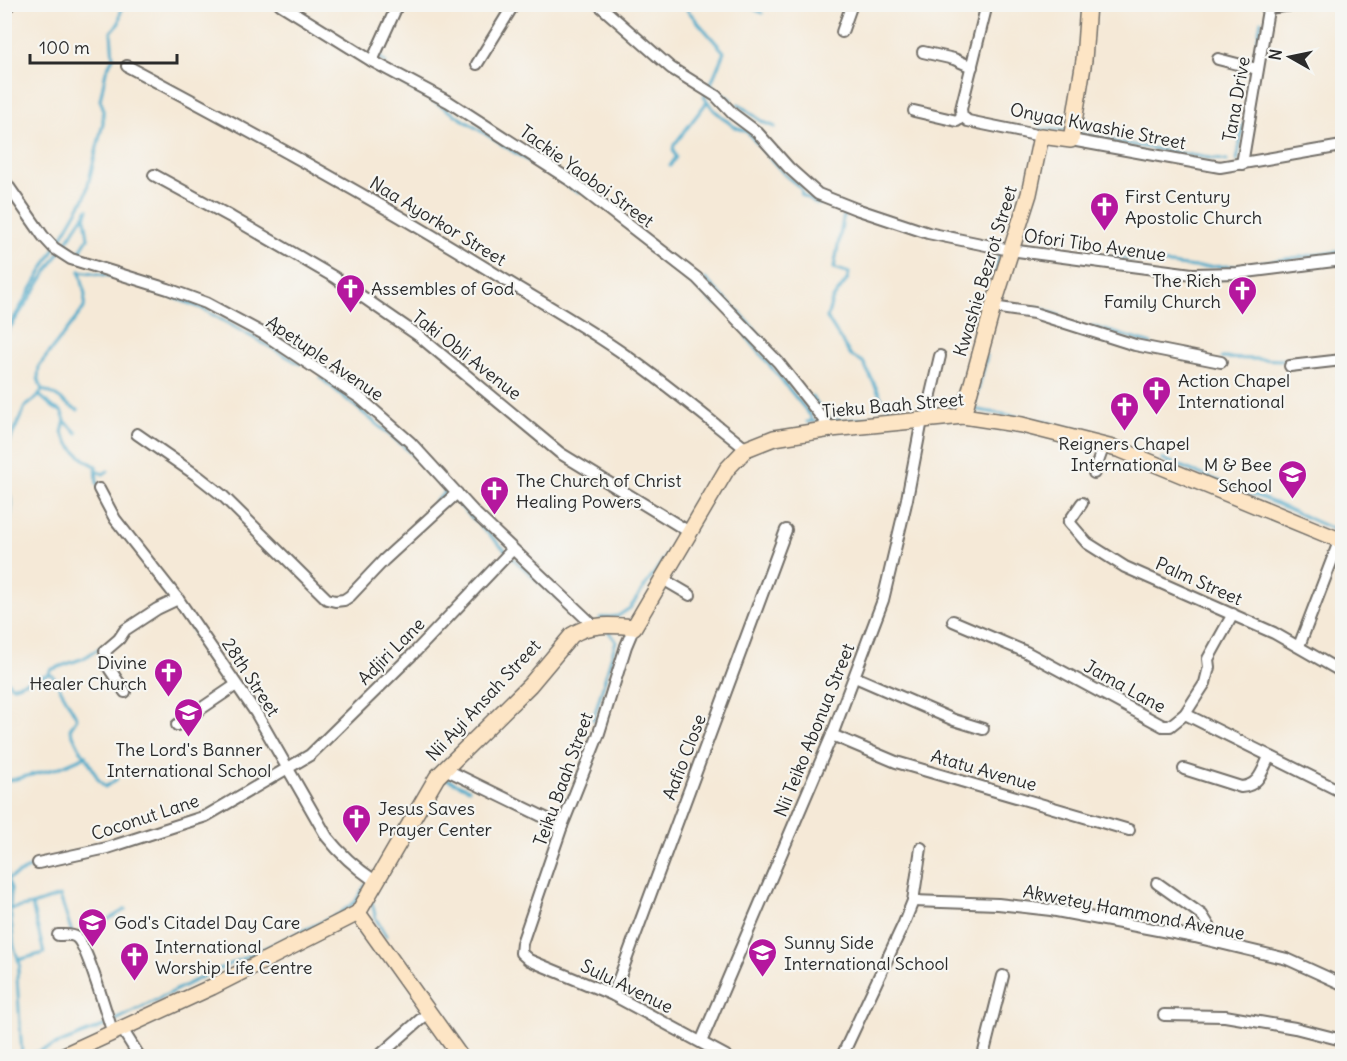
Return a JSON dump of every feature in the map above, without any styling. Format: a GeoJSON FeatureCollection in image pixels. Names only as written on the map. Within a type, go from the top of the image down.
{"type":"FeatureCollection","features":[{"type":"Feature","properties":{"kind":"street"},"geometry":{"type":"LineString","coordinates":[[4,11],[10,4]]}},
{"type":"Feature","properties":{"kind":"street","name":"Tackie Yaoboi Street"},"geometry":{"type":"LineString","coordinates":[[280,4],[372,61],[449,102],[573,182],[697,278],[778,362],[831,429]]}},
{"type":"Feature","properties":{"kind":"street"},"geometry":{"type":"LineString","coordinates":[[372,61],[398,4]]}},
{"type":"Feature","properties":{"kind":"street"},"geometry":{"type":"LineString","coordinates":[[477,64],[514,4]]}},
{"type":"Feature","properties":{"kind":"street","name":"Ofori Tibo Avenue"},"geometry":{"type":"LineString","coordinates":[[598,4],[663,61],[707,90],[763,138],[782,160],[818,194],[856,209],[928,233],[1010,250],[1207,276],[1273,270],[1342,260]]}},
{"type":"Feature","properties":{"kind":"street"},"geometry":{"type":"LineString","coordinates":[[842,32],[852,4]]}},
{"type":"Feature","properties":{"kind":"street"},"geometry":{"type":"LineString","coordinates":[[962,116],[961,109],[987,4]]}},
{"type":"Feature","properties":{"kind":"street"},"geometry":{"type":"LineString","coordinates":[[1071,140],[1084,60],[1088,4]]}},
{"type":"Feature","properties":{"kind":"street"},"geometry":{"type":"LineString","coordinates":[[1269,6],[1301,4]]}},
{"type":"Feature","properties":{"kind":"street","name":"Tana Drive"},"geometry":{"type":"LineString","coordinates":[[1242,164],[1269,6]]}},
{"type":"Feature","properties":{"kind":"street"},"geometry":{"type":"LineString","coordinates":[[923,52],[954,59],[972,67]]}},
{"type":"Feature","properties":{"kind":"street"},"geometry":{"type":"LineString","coordinates":[[1218,59],[1257,69]]}},
{"type":"Feature","properties":{"kind":"street","name":"Naa Ayorkor Street"},"geometry":{"type":"LineString","coordinates":[[127,66],[307,162],[452,247],[626,356],[746,449]]}},
{"type":"Feature","properties":{"kind":"street","name":"Onyaa Kwashie Street"},"geometry":{"type":"LineString","coordinates":[[914,111],[957,121],[962,116],[968,121],[1220,167],[1342,146]]}},
{"type":"Feature","properties":{"kind":"street","name":"Kwashie Bezrot Street"},"geometry":{"type":"LineString","coordinates":[[963,416],[1010,250],[1029,194],[1041,135]]}},
{"type":"Feature","properties":{"kind":"street","name":"Taki Obli Avenue"},"geometry":{"type":"LineString","coordinates":[[154,175],[231,216],[333,278],[419,336],[560,453],[691,533]]}},
{"type":"Feature","properties":{"kind":"street","name":"Apetuple Avenue"},"geometry":{"type":"LineString","coordinates":[[4,180],[43,236],[54,248],[71,259],[168,288],[206,303],[264,334],[360,398],[410,442],[512,550],[594,626]]}},
{"type":"Feature","properties":{"kind":"street"},"geometry":{"type":"LineString","coordinates":[[993,308],[1034,313],[1135,345],[1221,362]]}},
{"type":"Feature","properties":{"kind":"street","name":"Nii Teiko Abonua Street"},"geometry":{"type":"LineString","coordinates":[[701,1042],[832,735],[883,600],[940,356]]}},
{"type":"Feature","properties":{"kind":"street"},"geometry":{"type":"LineString","coordinates":[[1290,366],[1342,360]]}},
{"type":"Feature","properties":{"kind":"street","name":"Tieku Baah Street"},"geometry":{"type":"LineString","coordinates":[[634,627],[661,578],[728,470],[746,449],[774,438],[831,429],[963,416],[1022,426],[1104,445],[1342,538]]}},
{"type":"Feature","properties":{"kind":"street"},"geometry":{"type":"LineString","coordinates":[[137,434],[223,496],[327,598],[335,601],[344,600],[361,586],[384,560],[457,493]]}},
{"type":"Feature","properties":{"kind":"street"},"geometry":{"type":"LineString","coordinates":[[1094,473],[1104,445]]}},
{"type":"Feature","properties":{"kind":"street","name":"28th Street"},"geometry":{"type":"LineString","coordinates":[[99,489],[115,519],[178,599],[256,712],[327,837],[356,869],[375,882]]}},
{"type":"Feature","properties":{"kind":"street","name":"Palm Street"},"geometry":{"type":"LineString","coordinates":[[1082,503],[1069,522],[1087,543],[1125,567],[1233,614],[1299,646],[1342,672]]}},
{"type":"Feature","properties":{"kind":"street","name":"Aafio Close"},"geometry":{"type":"LineString","coordinates":[[613,995],[786,530]]}},
{"type":"Feature","properties":{"kind":"street"},"geometry":{"type":"LineString","coordinates":[[1299,646],[1342,538]]}},
{"type":"Feature","properties":{"kind":"street","name":"Adjiri Lane"},"geometry":{"type":"LineString","coordinates":[[287,768],[310,755],[416,651],[512,550]]}},
{"type":"Feature","properties":{"kind":"street"},"geometry":{"type":"LineString","coordinates":[[661,578],[690,595]]}},
{"type":"Feature","properties":{"kind":"street"},"geometry":{"type":"LineString","coordinates":[[125,692],[109,668],[105,651],[119,639],[125,630],[157,609],[178,599]]}},
{"type":"Feature","properties":{"kind":"street"},"geometry":{"type":"LineString","coordinates":[[1185,714],[1205,683],[1209,667],[1208,659],[1233,614]]}},
{"type":"Feature","properties":{"kind":"street","name":"Jama Lane"},"geometry":{"type":"LineString","coordinates":[[952,621],[1026,652],[1163,726],[1170,726],[1185,714],[1342,792]]}},
{"type":"Feature","properties":{"kind":"street","name":"Nii Ayi Ansah Street"},"geometry":{"type":"LineString","coordinates":[[358,913],[437,777],[530,685],[572,635],[594,626],[634,627]]}},
{"type":"Feature","properties":{"kind":"street","name":"Teiku Baah Street"},"geometry":{"type":"LineString","coordinates":[[522,943],[562,826],[598,736],[634,627]]}},
{"type":"Feature","properties":{"kind":"street"},"geometry":{"type":"LineString","coordinates":[[855,677],[954,720],[983,729]]}},
{"type":"Feature","properties":{"kind":"street"},"geometry":{"type":"LineString","coordinates":[[177,725],[236,685]]}},
{"type":"Feature","properties":{"kind":"street","name":"Atatu Avenue"},"geometry":{"type":"LineString","coordinates":[[832,735],[896,762],[1129,830]]}},
{"type":"Feature","properties":{"kind":"street"},"geometry":{"type":"LineString","coordinates":[[1184,769],[1241,787],[1256,782],[1269,757]]}},
{"type":"Feature","properties":{"kind":"street","name":"Coconut Lane"},"geometry":{"type":"LineString","coordinates":[[38,863],[107,848],[206,816],[287,768]]}},
{"type":"Feature","properties":{"kind":"street"},"geometry":{"type":"LineString","coordinates":[[445,769],[562,826]]}},
{"type":"Feature","properties":{"kind":"street"},"geometry":{"type":"LineString","coordinates":[[842,1056],[882,974],[913,901],[921,848]]}},
{"type":"Feature","properties":{"kind":"street"},"geometry":{"type":"LineString","coordinates":[[1157,883],[1202,915],[1220,943]]}},
{"type":"Feature","properties":{"kind":"street","name":"Akwetey Hammond Avenue"},"geometry":{"type":"LineString","coordinates":[[913,901],[998,904],[1051,910],[1220,943],[1287,959],[1342,984]]}},
{"type":"Feature","properties":{"kind":"street"},"geometry":{"type":"LineString","coordinates":[[62,1056],[212,987],[358,913],[459,1056]]}},
{"type":"Feature","properties":{"kind":"street"},"geometry":{"type":"LineString","coordinates":[[58,934],[74,936],[80,940],[118,1031],[139,1056]]}},
{"type":"Feature","properties":{"kind":"street","name":"Sulu Avenue"},"geometry":{"type":"LineString","coordinates":[[522,943],[521,953],[525,958],[613,995],[726,1056]]}},
{"type":"Feature","properties":{"kind":"street"},"geometry":{"type":"LineString","coordinates":[[983,1056],[1003,976]]}},
{"type":"Feature","properties":{"kind":"street"},"geometry":{"type":"LineString","coordinates":[[379,1056],[429,1012]]}},
{"type":"Feature","properties":{"kind":"street"},"geometry":{"type":"LineString","coordinates":[[1164,1015],[1225,1016],[1295,1028],[1342,1040]]}},
{"type":"Feature","properties":{"kind":"waterway"},"geometry":{"type":"LineString","coordinates":[[10,325],[85,197],[103,123],[103,107],[100,100],[106,71],[113,58],[111,32],[119,23],[122,4]]}},
{"type":"Feature","properties":{"kind":"waterway"},"geometry":{"type":"LineString","coordinates":[[682,4],[724,52],[709,88]]}},
{"type":"Feature","properties":{"kind":"waterway"},"geometry":{"type":"LineString","coordinates":[[744,4],[762,13]]}},
{"type":"Feature","properties":{"kind":"waterway"},"geometry":{"type":"LineString","coordinates":[[1253,65],[1261,21]]}},
{"type":"Feature","properties":{"kind":"waterway"},"geometry":{"type":"LineString","coordinates":[[381,51],[380,58],[386,63]]}},
{"type":"Feature","properties":{"kind":"waterway"},"geometry":{"type":"LineString","coordinates":[[373,66],[443,107],[579,193]]}},
{"type":"Feature","properties":{"kind":"waterway"},"geometry":{"type":"LineString","coordinates":[[1248,97],[1252,71]]}},
{"type":"Feature","properties":{"kind":"waterway"},"geometry":{"type":"LineString","coordinates":[[711,85],[731,100]]}},
{"type":"Feature","properties":{"kind":"waterway"},"geometry":{"type":"LineString","coordinates":[[706,94],[704,97],[714,110],[733,126],[747,132],[785,175],[801,188],[802,195],[817,204],[831,203]]}},
{"type":"Feature","properties":{"kind":"waterway"},"geometry":{"type":"LineString","coordinates":[[670,166],[676,157],[673,150],[674,145],[707,102]]}},
{"type":"Feature","properties":{"kind":"waterway"},"geometry":{"type":"LineString","coordinates":[[738,104],[763,122],[775,127]]}},
{"type":"Feature","properties":{"kind":"waterway"},"geometry":{"type":"LineString","coordinates":[[1237,161],[1243,124]]}},
{"type":"Feature","properties":{"kind":"waterway"},"geometry":{"type":"LineString","coordinates":[[1041,129],[1062,130],[1066,128]]}},
{"type":"Feature","properties":{"kind":"waterway"},"geometry":{"type":"LineString","coordinates":[[1077,133],[1227,161]]}},
{"type":"Feature","properties":{"kind":"waterway"},"geometry":{"type":"LineString","coordinates":[[1228,170],[1277,162]]}},
{"type":"Feature","properties":{"kind":"waterway"},"geometry":{"type":"LineString","coordinates":[[845,208],[834,268],[849,273],[847,280],[832,300],[827,318],[851,356],[863,362],[883,401],[893,414]]}},
{"type":"Feature","properties":{"kind":"waterway"},"geometry":{"type":"LineString","coordinates":[[4,337],[88,209],[85,218],[88,238],[81,249],[81,258]]}},
{"type":"Feature","properties":{"kind":"waterway"},"geometry":{"type":"LineString","coordinates":[[40,222],[52,239]]}},
{"type":"Feature","properties":{"kind":"waterway"},"geometry":{"type":"LineString","coordinates":[[1018,246],[1195,267],[1237,266],[1342,251]]}},
{"type":"Feature","properties":{"kind":"waterway"},"geometry":{"type":"LineString","coordinates":[[992,286],[1000,252]]}},
{"type":"Feature","properties":{"kind":"waterway"},"geometry":{"type":"LineString","coordinates":[[663,258],[716,305]]}},
{"type":"Feature","properties":{"kind":"waterway"},"geometry":{"type":"LineString","coordinates":[[80,271],[111,276]]}},
{"type":"Feature","properties":{"kind":"waterway"},"geometry":{"type":"LineString","coordinates":[[4,454],[25,407],[38,397],[42,390],[38,378],[39,366],[84,308],[85,295],[80,271]]}},
{"type":"Feature","properties":{"kind":"waterway"},"geometry":{"type":"LineString","coordinates":[[1201,279],[1225,278]]}},
{"type":"Feature","properties":{"kind":"waterway"},"geometry":{"type":"LineString","coordinates":[[705,279],[742,315],[766,343]]}},
{"type":"Feature","properties":{"kind":"waterway"},"geometry":{"type":"LineString","coordinates":[[160,292],[201,308],[300,364]]}},
{"type":"Feature","properties":{"kind":"waterway"},"geometry":{"type":"LineString","coordinates":[[1032,308],[1037,307],[1060,316]]}},
{"type":"Feature","properties":{"kind":"waterway"},"geometry":{"type":"LineString","coordinates":[[1092,326],[1151,344]]}},
{"type":"Feature","properties":{"kind":"waterway"},"geometry":{"type":"LineString","coordinates":[[746,336],[810,415],[812,421]]}},
{"type":"Feature","properties":{"kind":"waterway"},"geometry":{"type":"LineString","coordinates":[[987,356],[973,409],[1042,421],[1103,438]]}},
{"type":"Feature","properties":{"kind":"waterway"},"geometry":{"type":"LineString","coordinates":[[1222,358],[1286,360]]}},
{"type":"Feature","properties":{"kind":"waterway"},"geometry":{"type":"LineString","coordinates":[[321,378],[407,449],[506,551]]}},
{"type":"Feature","properties":{"kind":"waterway"},"geometry":{"type":"LineString","coordinates":[[42,390],[78,410]]}},
{"type":"Feature","properties":{"kind":"waterway"},"geometry":{"type":"LineString","coordinates":[[39,395],[61,411],[65,420],[62,433],[76,452],[96,466],[99,487]]}},
{"type":"Feature","properties":{"kind":"waterway"},"geometry":{"type":"LineString","coordinates":[[811,396],[831,420]]}},
{"type":"Feature","properties":{"kind":"waterway"},"geometry":{"type":"LineString","coordinates":[[932,409],[957,407],[958,405]]}},
{"type":"Feature","properties":{"kind":"waterway"},"geometry":{"type":"LineString","coordinates":[[832,420],[840,419],[841,421],[925,410]]}},
{"type":"Feature","properties":{"kind":"waterway"},"geometry":{"type":"LineString","coordinates":[[807,422],[819,421]]}},
{"type":"Feature","properties":{"kind":"waterway"},"geometry":{"type":"LineString","coordinates":[[66,422],[77,433]]}},
{"type":"Feature","properties":{"kind":"waterway"},"geometry":{"type":"LineString","coordinates":[[1162,459],[1277,504],[1337,531]]}},
{"type":"Feature","properties":{"kind":"waterway"},"geometry":{"type":"LineString","coordinates":[[97,471],[103,474],[108,471]]}},
{"type":"Feature","properties":{"kind":"waterway"},"geometry":{"type":"LineString","coordinates":[[4,473],[12,504],[8,537],[4,639]]}},
{"type":"Feature","properties":{"kind":"waterway"},"geometry":{"type":"LineString","coordinates":[[435,502],[446,491]]}},
{"type":"Feature","properties":{"kind":"waterway"},"geometry":{"type":"LineString","coordinates":[[1335,530],[1342,500]]}},
{"type":"Feature","properties":{"kind":"waterway"},"geometry":{"type":"LineString","coordinates":[[600,618],[618,616],[630,608],[677,540]]}},
{"type":"Feature","properties":{"kind":"waterway"},"geometry":{"type":"LineString","coordinates":[[510,556],[559,600]]}},
{"type":"Feature","properties":{"kind":"waterway"},"geometry":{"type":"LineString","coordinates":[[564,604],[580,622]]}},
{"type":"Feature","properties":{"kind":"waterway"},"geometry":{"type":"LineString","coordinates":[[180,609],[182,616],[188,620]]}},
{"type":"Feature","properties":{"kind":"waterway"},"geometry":{"type":"LineString","coordinates":[[187,619],[199,641]]}},
{"type":"Feature","properties":{"kind":"waterway"},"geometry":{"type":"LineString","coordinates":[[593,720],[616,641],[609,632]]}},
{"type":"Feature","properties":{"kind":"waterway"},"geometry":{"type":"LineString","coordinates":[[49,674],[50,670],[84,658],[103,646]]}},
{"type":"Feature","properties":{"kind":"waterway"},"geometry":{"type":"LineString","coordinates":[[4,676],[11,686],[49,674],[53,676],[77,718],[70,729],[86,756]]}},
{"type":"Feature","properties":{"kind":"waterway"},"geometry":{"type":"LineString","coordinates":[[4,782],[58,768],[86,756],[105,787],[117,779]]}},
{"type":"Feature","properties":{"kind":"waterway"},"geometry":{"type":"LineString","coordinates":[[444,778],[469,789]]}},
{"type":"Feature","properties":{"kind":"waterway"},"geometry":{"type":"LineString","coordinates":[[101,844],[132,835]]}},
{"type":"Feature","properties":{"kind":"waterway"},"geometry":{"type":"LineString","coordinates":[[4,851],[11,888],[10,909],[14,947],[20,964],[17,977],[22,1056]]}},
{"type":"Feature","properties":{"kind":"waterway"},"geometry":{"type":"LineString","coordinates":[[8,879],[38,865]]}},
{"type":"Feature","properties":{"kind":"waterway"},"geometry":{"type":"LineString","coordinates":[[112,1022],[202,977],[339,914],[355,902],[366,884]]}},
{"type":"Feature","properties":{"kind":"waterway"},"geometry":{"type":"LineString","coordinates":[[32,905],[60,896],[72,933]]}},
{"type":"Feature","properties":{"kind":"waterway"},"geometry":{"type":"LineString","coordinates":[[372,902],[376,919],[386,936]]}},
{"type":"Feature","properties":{"kind":"waterway"},"geometry":{"type":"LineString","coordinates":[[10,909],[32,905],[44,953],[18,960]]}},
{"type":"Feature","properties":{"kind":"waterway"},"geometry":{"type":"LineString","coordinates":[[79,935],[126,909]]}},
{"type":"Feature","properties":{"kind":"waterway"},"geometry":{"type":"LineString","coordinates":[[27,1056],[106,1025]]}},
{"type":"Feature","properties":{"kind":"place","name":"First Century Apostolic Church"},"geometry":{"type":"Point","coordinates":[1104,232]}},
{"type":"Feature","properties":{"kind":"place","name":"Assembles of God"},"geometry":{"type":"Point","coordinates":[350,314]}},
{"type":"Feature","properties":{"kind":"place","name":"The Rich Family Church"},"geometry":{"type":"Point","coordinates":[1242,316]}},
{"type":"Feature","properties":{"kind":"place","name":"Action Chapel International"},"geometry":{"type":"Point","coordinates":[1157,416]}},
{"type":"Feature","properties":{"kind":"place","name":"Reigners Chapel International"},"geometry":{"type":"Point","coordinates":[1124,432]}},
{"type":"Feature","properties":{"kind":"place","name":"M & Bee School"},"geometry":{"type":"Point","coordinates":[1293,500]}},
{"type":"Feature","properties":{"kind":"place","name":"The Church of Christ Healing Powers"},"geometry":{"type":"Point","coordinates":[495,516]}},
{"type":"Feature","properties":{"kind":"place","name":"Divine Healer Church"},"geometry":{"type":"Point","coordinates":[168,698]}},
{"type":"Feature","properties":{"kind":"place","name":"The Lord's Banner International School"},"geometry":{"type":"Point","coordinates":[189,738]}},
{"type":"Feature","properties":{"kind":"place","name":"Jesus Saves Prayer Center"},"geometry":{"type":"Point","coordinates":[357,844]}},
{"type":"Feature","properties":{"kind":"place","name":"God's Citadel Day Care"},"geometry":{"type":"Point","coordinates":[93,948]}},
{"type":"Feature","properties":{"kind":"place","name":"Sunny Side International School"},"geometry":{"type":"Point","coordinates":[763,978]}},
{"type":"Feature","properties":{"kind":"place","name":"International Worship Life Centre"},"geometry":{"type":"Point","coordinates":[134,982]}}]}
